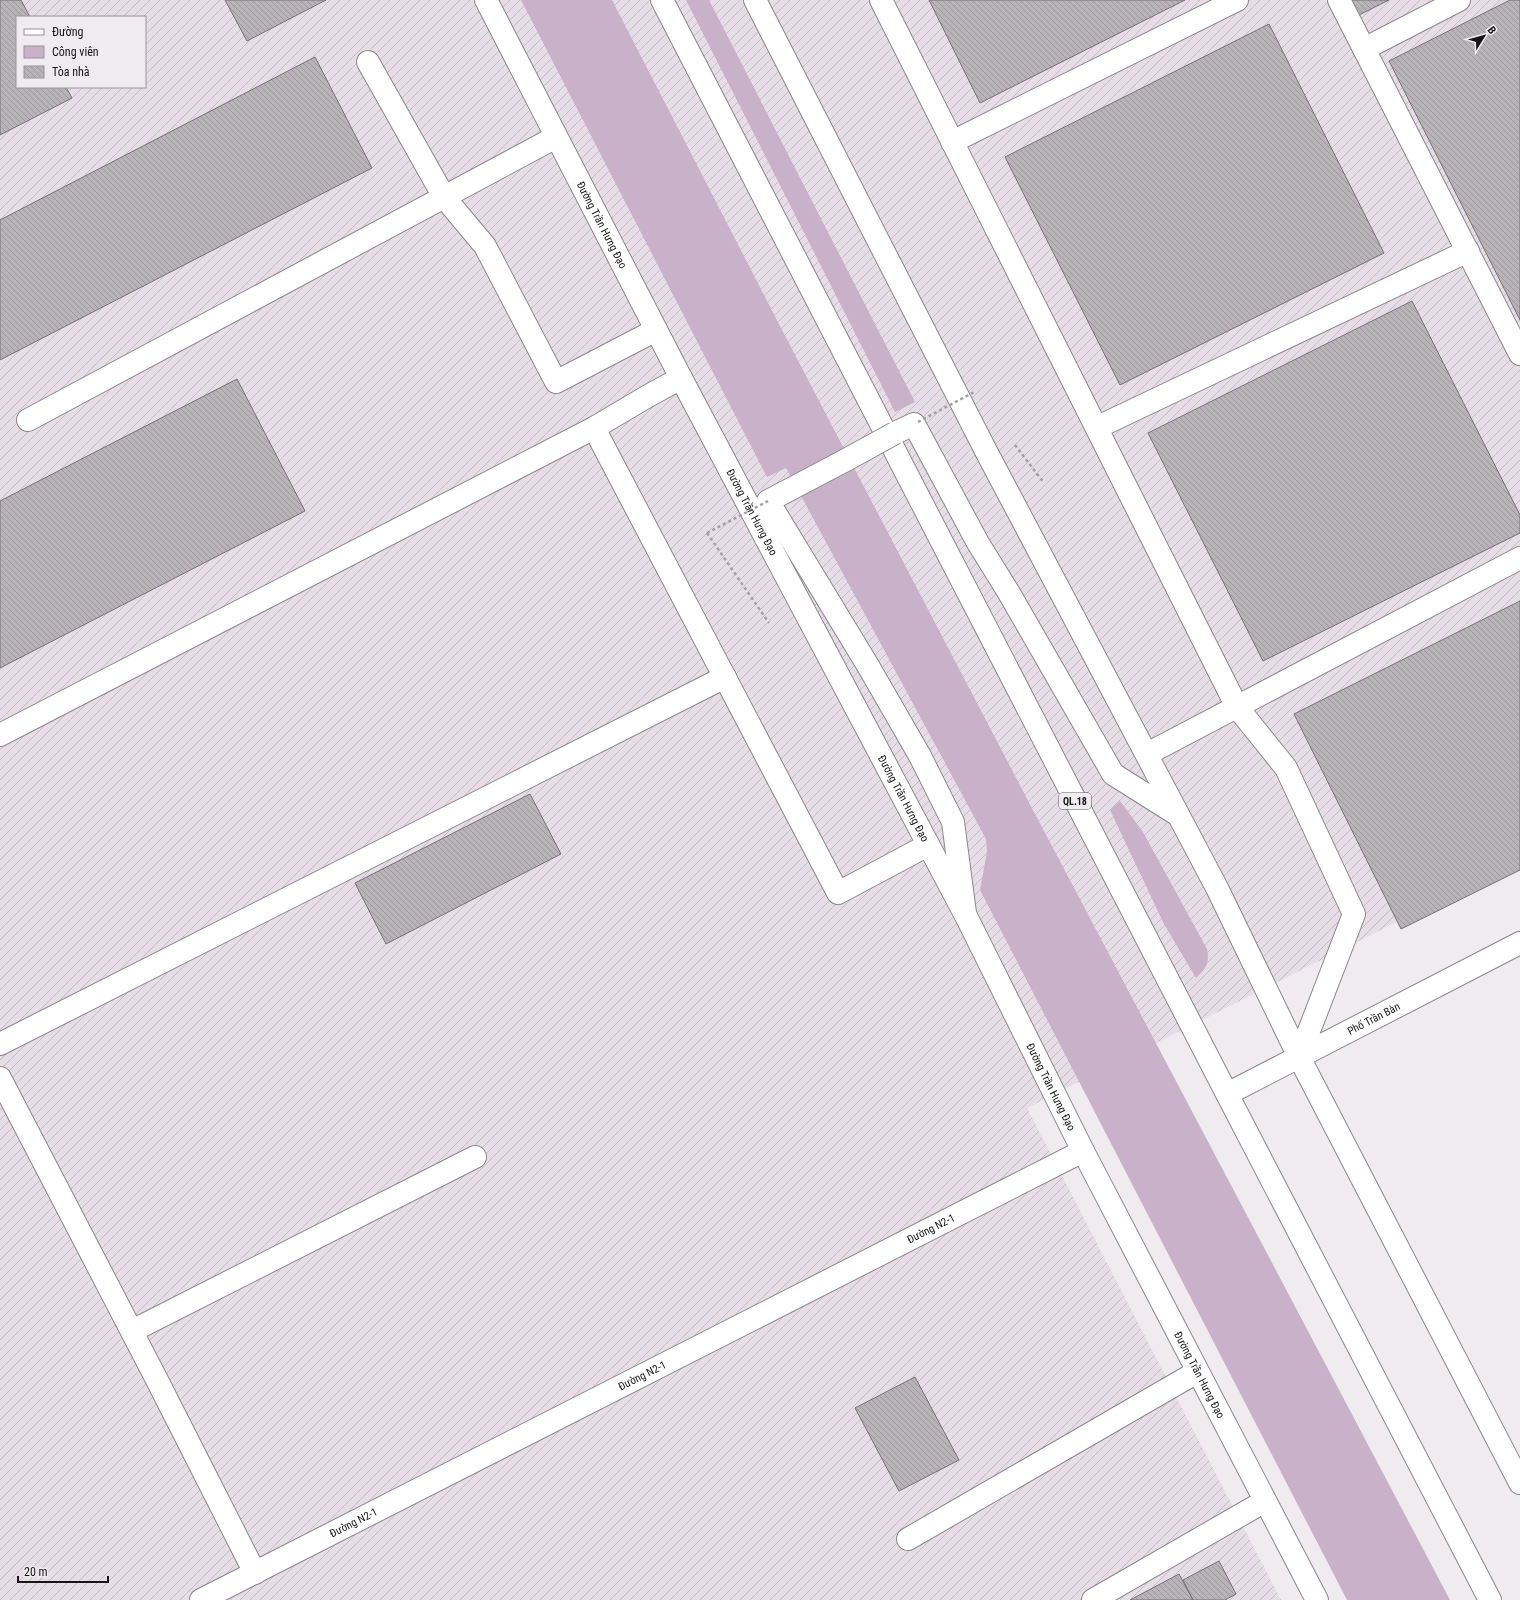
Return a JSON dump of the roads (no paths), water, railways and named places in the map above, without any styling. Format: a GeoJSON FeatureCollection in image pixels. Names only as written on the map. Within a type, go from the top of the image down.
{"type":"FeatureCollection","features":[{"type":"Feature","properties":{"kind":"main road","name":"Đường Trần Hưng Đạo"},"geometry":{"type":"LineString","coordinates":[[486,0],[681,378],[966,916],[1083,1151],[1317,1600]]}},
{"type":"Feature","properties":{"kind":"main road","name":"QL.18"},"geometry":{"type":"LineString","coordinates":[[662,0],[1490,1600]]}},
{"type":"Feature","properties":{"kind":"main road"},"geometry":{"type":"LineString","coordinates":[[755,0],[986,451],[1217,888],[1299,1057],[1520,1483]]}},
{"type":"Feature","properties":{"kind":"main road"},"geometry":{"type":"LineString","coordinates":[[881,0],[1098,427],[1237,707],[1286,768],[1354,914],[1299,1057]]}},
{"type":"Feature","properties":{"kind":"main road"},"geometry":{"type":"LineString","coordinates":[[952,142],[1237,0]]}},
{"type":"Feature","properties":{"kind":"main road"},"geometry":{"type":"LineString","coordinates":[[1339,0],[1520,354]]}},
{"type":"Feature","properties":{"kind":"main road"},"geometry":{"type":"LineString","coordinates":[[1364,49],[1459,0]]}},
{"type":"Feature","properties":{"kind":"main road"},"geometry":{"type":"LineString","coordinates":[[368,62],[444,197],[485,246],[556,382],[656,330]]}},
{"type":"Feature","properties":{"kind":"main road"},"geometry":{"type":"LineString","coordinates":[[28,420],[556,137]]}},
{"type":"Feature","properties":{"kind":"main road"},"geometry":{"type":"LineString","coordinates":[[1098,427],[1468,251]]}},
{"type":"Feature","properties":{"kind":"main road"},"geometry":{"type":"LineString","coordinates":[[0,735],[594,428],[681,378]]}},
{"type":"Feature","properties":{"kind":"main road"},"geometry":{"type":"LineString","coordinates":[[966,916],[953,822],[920,756],[890,703],[768,501],[914,424],[978,543],[1009,593],[1113,774],[1178,815]]}},
{"type":"Feature","properties":{"kind":"main road"},"geometry":{"type":"LineString","coordinates":[[594,428],[838,893],[928,845]]}},
{"type":"Feature","properties":{"kind":"main road"},"geometry":{"type":"LineString","coordinates":[[1147,754],[1520,558]]}},
{"type":"Feature","properties":{"kind":"main road"},"geometry":{"type":"LineString","coordinates":[[0,1044],[725,677]]}},
{"type":"Feature","properties":{"kind":"main road","name":"Phố Trần Bàn"},"geometry":{"type":"LineString","coordinates":[[1227,1094],[1520,943]]}},
{"type":"Feature","properties":{"kind":"main road"},"geometry":{"type":"LineString","coordinates":[[0,1078],[132,1331],[255,1573]]}},
{"type":"Feature","properties":{"kind":"main road","name":"Đường N2-1"},"geometry":{"type":"LineString","coordinates":[[201,1600],[1083,1151]]}},
{"type":"Feature","properties":{"kind":"main road"},"geometry":{"type":"LineString","coordinates":[[132,1331],[475,1157]]}},
{"type":"Feature","properties":{"kind":"main road"},"geometry":{"type":"LineString","coordinates":[[908,1539],[1197,1372]]}},
{"type":"Feature","properties":{"kind":"main road"},"geometry":{"type":"LineString","coordinates":[[1093,1600],[1265,1501]]}}]}
